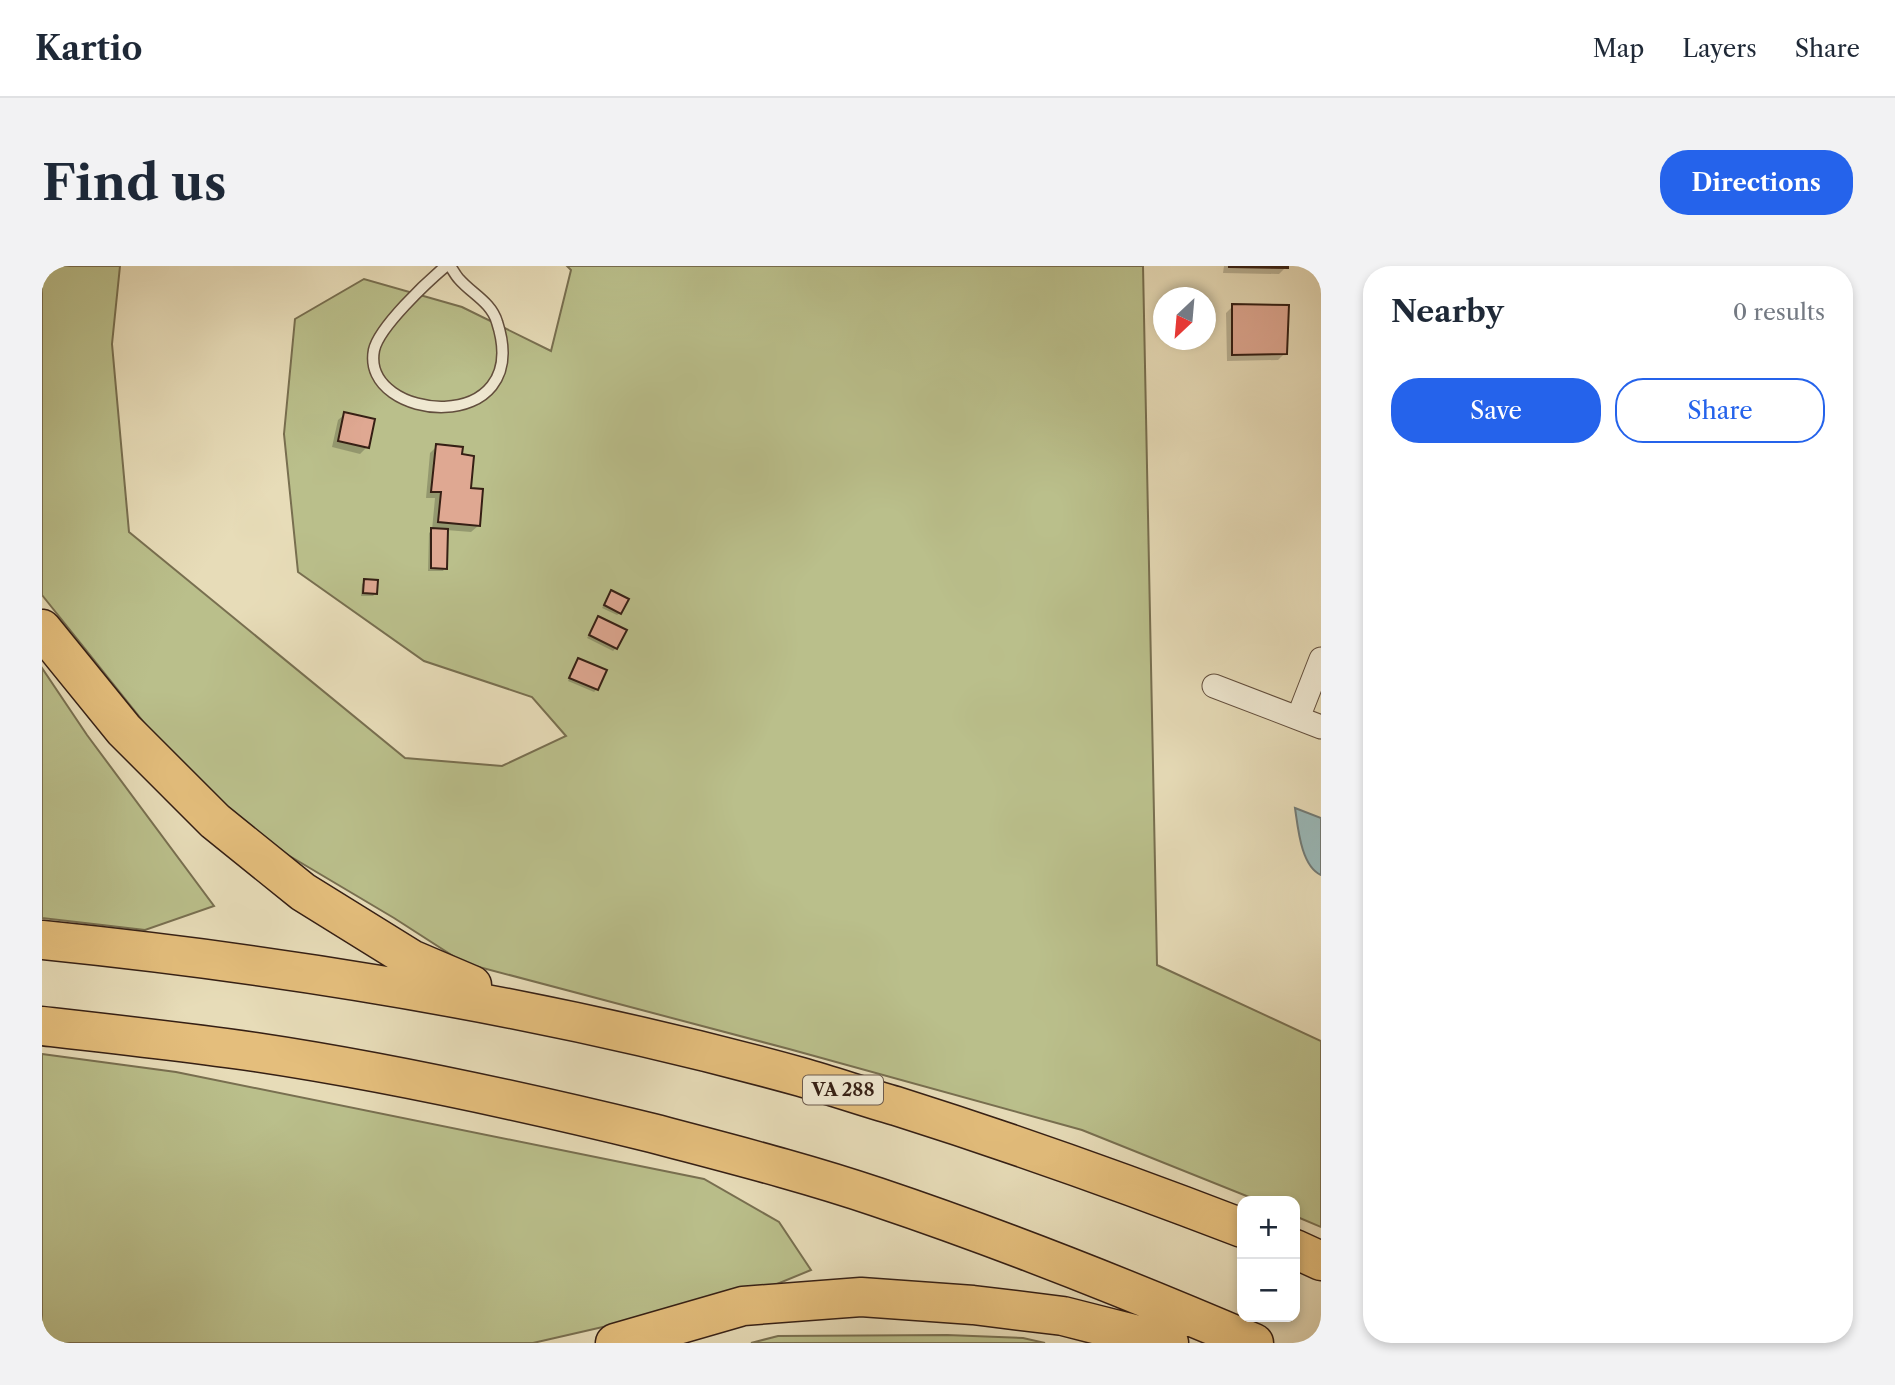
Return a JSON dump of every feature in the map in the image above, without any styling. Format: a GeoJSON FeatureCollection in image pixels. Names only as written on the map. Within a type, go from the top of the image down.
{"type":"FeatureCollection","features":[{"type":"Feature","properties":{"kind":"highway"},"geometry":{"type":"LineString","coordinates":[[42,629],[124,730],[206,812],[303,892],[411,959],[538,1013]]}},
{"type":"Feature","properties":{"kind":"highway"},"geometry":{"type":"LineString","coordinates":[[42,940],[262,966],[390,985],[538,1013]]}},
{"type":"Feature","properties":{"kind":"highway","name":"VA 288"},"geometry":{"type":"LineString","coordinates":[[538,1013],[645,1037],[828,1085],[1005,1140],[1237,1226]]}},
{"type":"Feature","properties":{"kind":"highway"},"geometry":{"type":"LineString","coordinates":[[42,1026],[256,1052],[400,1077],[597,1120],[737,1155],[874,1196],[1010,1243],[1254,1343]]}},
{"type":"Feature","properties":{"kind":"highway"},"geometry":{"type":"LineString","coordinates":[[1300,1251],[1321,1261]]}},
{"type":"Feature","properties":{"kind":"highway"},"geometry":{"type":"LineString","coordinates":[[615,1343],[743,1306],[862,1297],[973,1305],[1063,1316],[1169,1343]]}},
{"type":"Feature","properties":{"kind":"street"},"geometry":{"type":"LineString","coordinates":[[1298,718],[1321,659]]}},
{"type":"Feature","properties":{"kind":"street"},"geometry":{"type":"LineString","coordinates":[[1214,686],[1321,727]]}},
{"type":"Feature","properties":{"kind":"lane"},"geometry":{"type":"LineString","coordinates":[[448,266],[485,301],[496,319],[502,340],[502,361],[495,381],[482,396],[470,403],[449,408],[426,406],[408,400],[385,386],[376,373],[373,361],[378,339],[406,304],[448,266]]}},
{"type":"Feature","properties":{"kind":"green space"},"geometry":{"type":"Polygon","coordinates":[[[42,266],[120,266],[112,344],[129,532],[405,758],[502,766],[566,736],[532,697],[424,661],[298,572],[284,434],[295,319],[364,279],[462,307],[551,351],[571,270],[567,266],[1143,266],[1157,965],[1321,1041],[1321,1227],[1300,1218],[1300,1196],[1247,1196],[1082,1130],[464,963],[266,842],[170,755],[42,595],[42,266]]]}},
{"type":"Feature","properties":{"kind":"green space"},"geometry":{"type":"Polygon","coordinates":[[[42,668],[87,735],[214,906],[145,930],[42,918],[42,668]]]}},
{"type":"Feature","properties":{"kind":"green space"},"geometry":{"type":"Polygon","coordinates":[[[42,1054],[176,1072],[704,1179],[779,1222],[811,1270],[760,1291],[533,1343],[42,1343],[42,1054]]]}},
{"type":"Feature","properties":{"kind":"green space"},"geometry":{"type":"Polygon","coordinates":[[[947,1335],[1023,1338],[1045,1343],[751,1343],[778,1336],[947,1335]]]}},
{"type":"Feature","properties":{"kind":"water"},"geometry":{"type":"Polygon","coordinates":[[[1295,808],[1321,818],[1321,875],[1309,864],[1305,855],[1295,808]]]}},
{"type":"Feature","properties":{"kind":"building"},"geometry":{"type":"Polygon","coordinates":[[[1288,266],[1288,268],[1229,267],[1288,266]]]}},
{"type":"Feature","properties":{"kind":"building"},"geometry":{"type":"Polygon","coordinates":[[[1232,304],[1289,305],[1287,354],[1232,355],[1232,304]]]}},
{"type":"Feature","properties":{"kind":"building"},"geometry":{"type":"Polygon","coordinates":[[[344,412],[375,419],[369,448],[338,441],[344,412]]]}},
{"type":"Feature","properties":{"kind":"building"},"geometry":{"type":"Polygon","coordinates":[[[436,444],[463,447],[462,454],[474,456],[471,488],[483,489],[480,526],[438,522],[441,492],[431,492],[436,444]]]}},
{"type":"Feature","properties":{"kind":"building"},"geometry":{"type":"Polygon","coordinates":[[[431,528],[448,529],[447,569],[431,568],[431,528]]]}},
{"type":"Feature","properties":{"kind":"building"},"geometry":{"type":"Polygon","coordinates":[[[364,579],[378,580],[377,594],[363,593],[364,579]]]}},
{"type":"Feature","properties":{"kind":"building"},"geometry":{"type":"Polygon","coordinates":[[[611,590],[629,599],[621,614],[604,605],[611,590]]]}},
{"type":"Feature","properties":{"kind":"building"},"geometry":{"type":"Polygon","coordinates":[[[598,616],[627,630],[617,649],[589,635],[598,616]]]}},
{"type":"Feature","properties":{"kind":"building"},"geometry":{"type":"Polygon","coordinates":[[[578,658],[607,670],[598,690],[569,678],[578,658]]]}}]}
